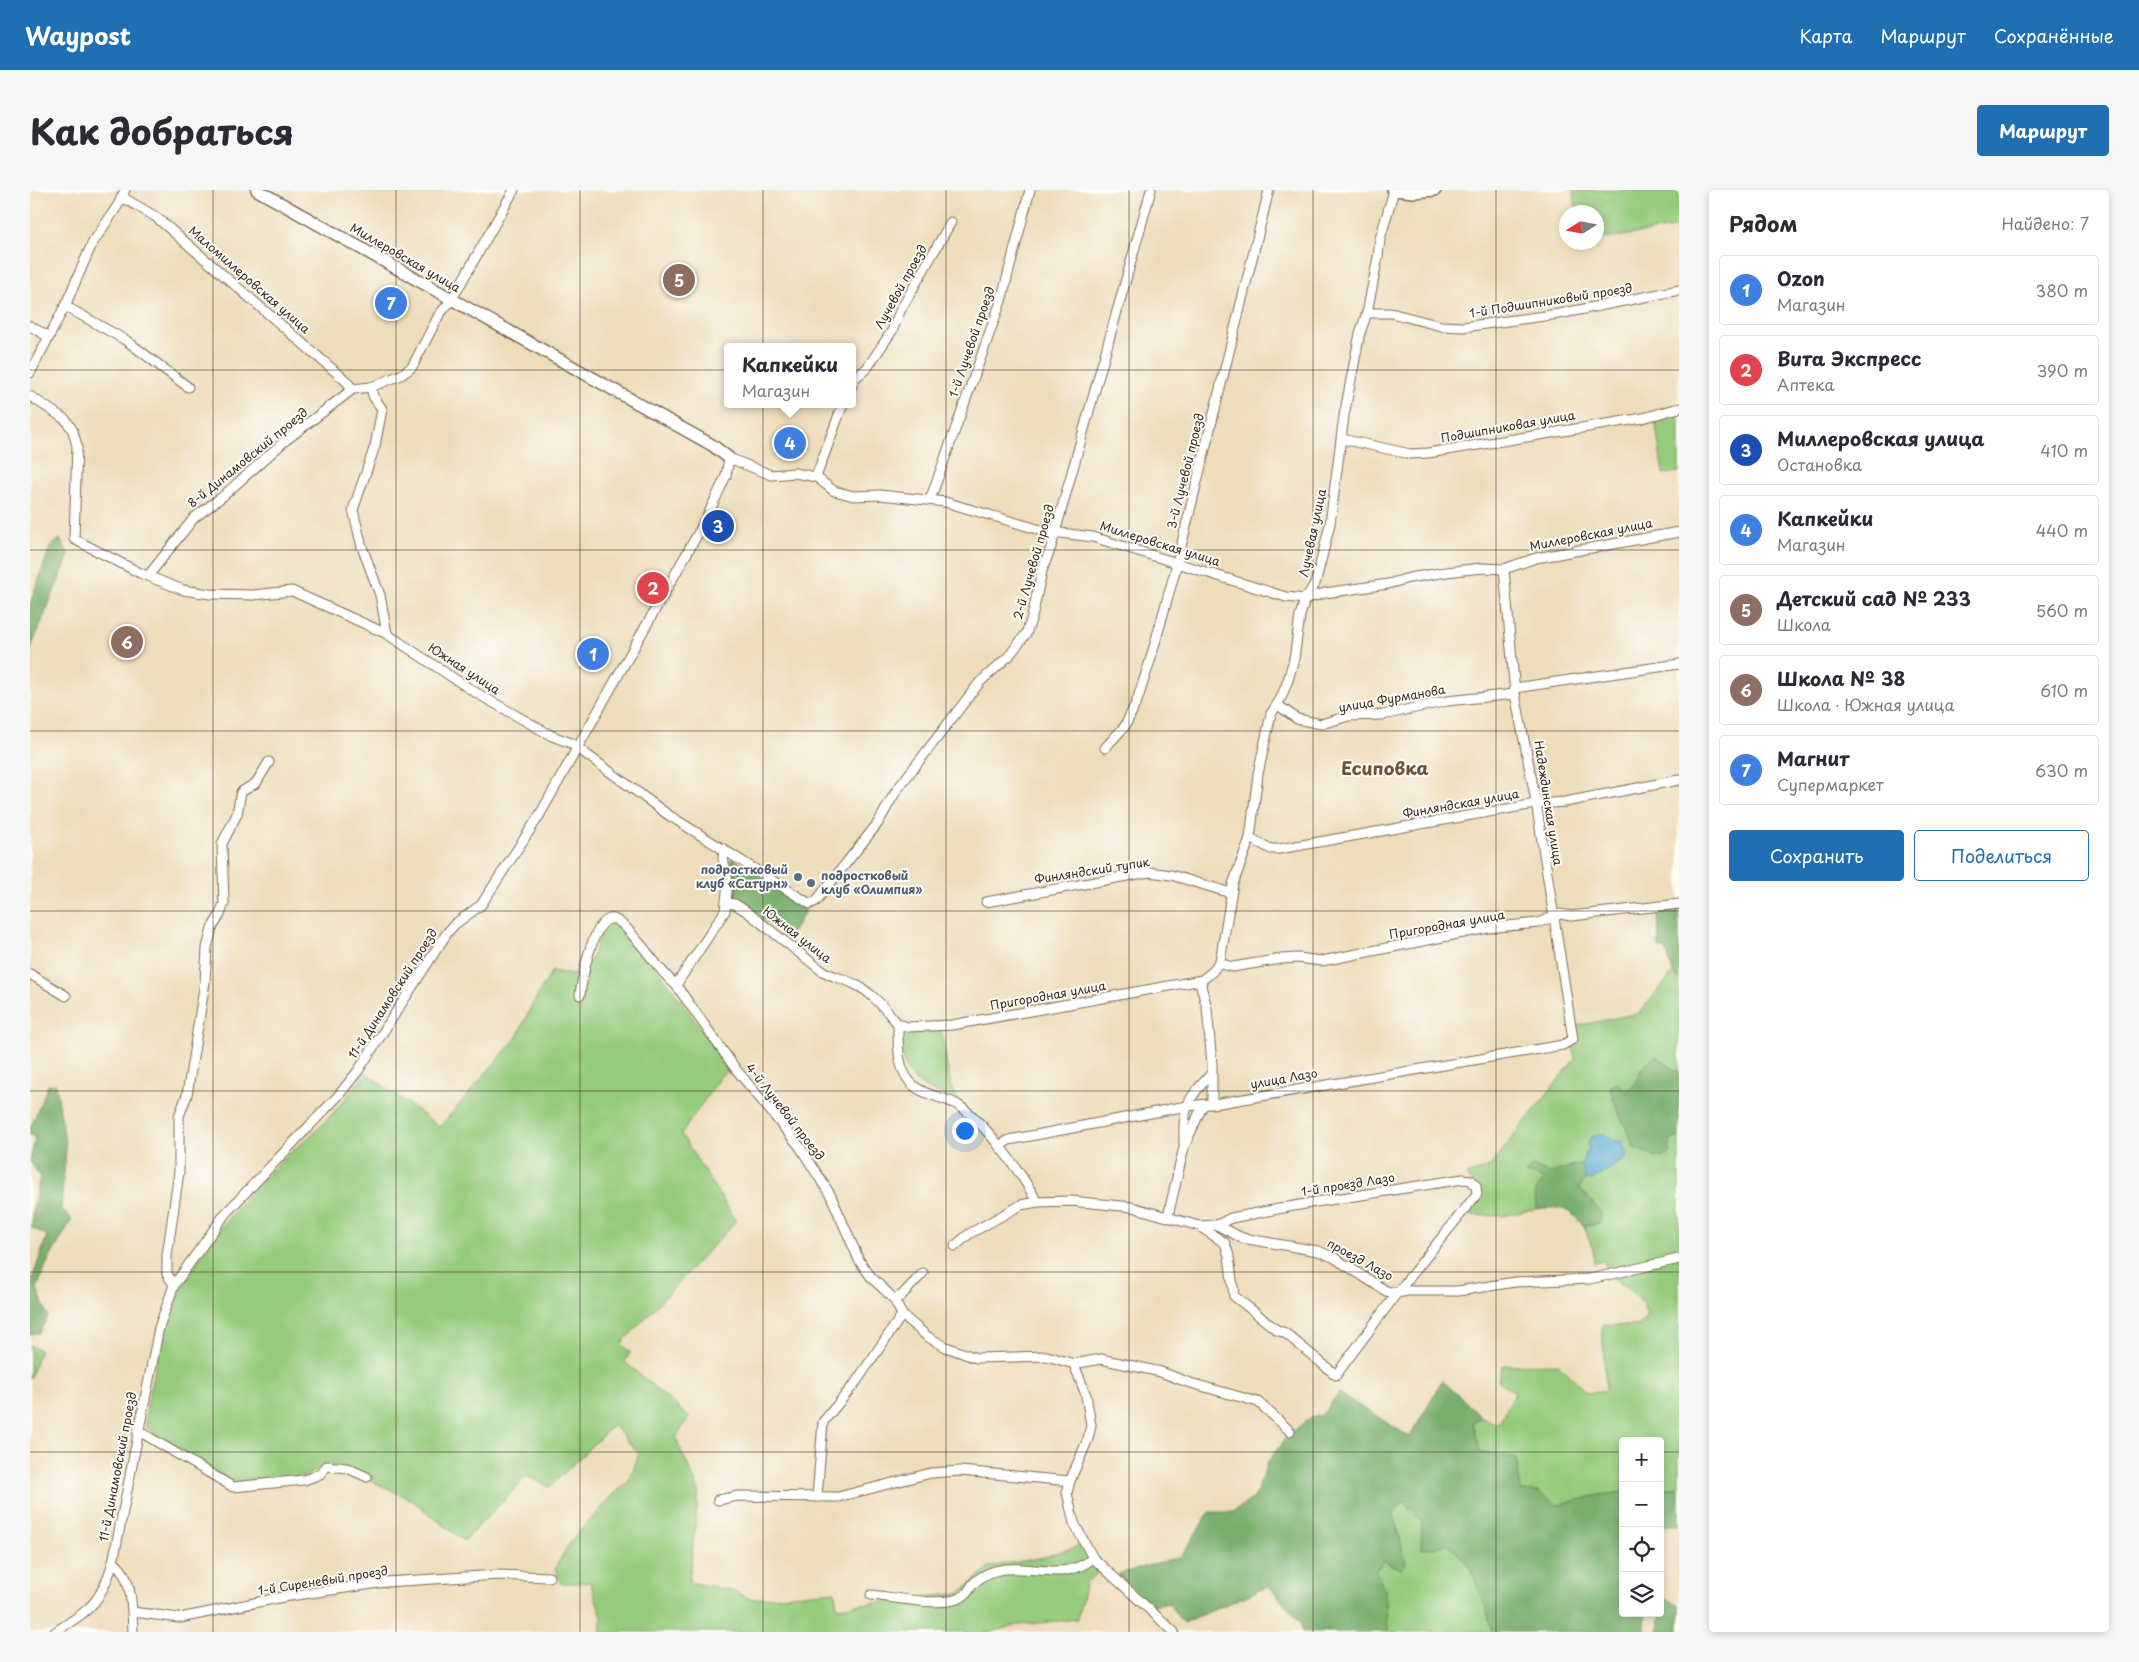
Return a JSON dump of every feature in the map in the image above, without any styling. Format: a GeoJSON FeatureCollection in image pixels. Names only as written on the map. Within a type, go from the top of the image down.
{"type":"FeatureCollection","features":[{"type":"Feature","properties":{"kind":"street","name":"Миллеровская улица"},"geometry":{"type":"LineString","coordinates":[[257,190],[712,445],[729,458],[771,475],[795,473],[816,477],[834,491],[854,496],[880,495],[957,505],[1044,531],[1093,537],[1286,598],[1305,599],[1325,593],[1388,584],[1409,578],[1446,572],[1482,568],[1504,569],[1536,558],[1679,532]]}},
{"type":"Feature","properties":{"kind":"street","name":"8-й Динамовский проезд"},"geometry":{"type":"LineString","coordinates":[[148,576],[194,518],[242,480],[286,440],[353,390],[371,387],[401,375],[412,367],[439,315],[452,299],[514,190]]}},
{"type":"Feature","properties":{"kind":"street","name":"1-й Лучевой проезд"},"geometry":{"type":"LineString","coordinates":[[930,500],[1001,300],[1030,190]]}},
{"type":"Feature","properties":{"kind":"street","name":"2-й Лучевой проезд"},"geometry":{"type":"LineString","coordinates":[[810,904],[816,901],[878,823],[896,791],[980,682],[1009,656],[1026,634],[1032,617],[1042,571],[1055,532],[1151,190]]}},
{"type":"Feature","properties":{"kind":"street","name":"3-й Лучевой проезд"},"geometry":{"type":"LineString","coordinates":[[1106,748],[1124,726],[1137,701],[1177,562],[1269,190]]}},
{"type":"Feature","properties":{"kind":"street"},"geometry":{"type":"LineString","coordinates":[[1394,190],[1435,190]]}},
{"type":"Feature","properties":{"kind":"street","name":"Лучевая улица"},"geometry":{"type":"LineString","coordinates":[[1220,961],[1231,892],[1250,838],[1255,792],[1271,714],[1278,705],[1294,659],[1300,616],[1305,599],[1315,584],[1324,553],[1360,333],[1367,313],[1380,239],[1394,190]]}},
{"type":"Feature","properties":{"kind":"street"},"geometry":{"type":"LineString","coordinates":[[30,373],[65,306],[92,244],[124,194]]}},
{"type":"Feature","properties":{"kind":"street","name":"Маломиллеровская улица"},"geometry":{"type":"LineString","coordinates":[[124,194],[156,217],[338,374],[353,390]]}},
{"type":"Feature","properties":{"kind":"street","name":"Лучевой проезд"},"geometry":{"type":"LineString","coordinates":[[856,377],[867,368],[892,331],[900,311],[951,222]]}},
{"type":"Feature","properties":{"kind":"street","name":"1-й Подшипниковый проезд"},"geometry":{"type":"LineString","coordinates":[[1367,313],[1391,313],[1441,326],[1463,327],[1559,314],[1679,290]]}},
{"type":"Feature","properties":{"kind":"street"},"geometry":{"type":"LineString","coordinates":[[65,306],[126,342],[188,387]]}},
{"type":"Feature","properties":{"kind":"street"},"geometry":{"type":"LineString","coordinates":[[30,326],[48,337]]}},
{"type":"Feature","properties":{"kind":"street"},"geometry":{"type":"LineString","coordinates":[[371,387],[373,396],[382,409],[375,446],[353,510],[362,547],[380,595],[387,634]]}},
{"type":"Feature","properties":{"kind":"street","name":"Южная улица"},"geometry":{"type":"LineString","coordinates":[[30,396],[66,420],[73,431],[77,446],[74,539],[148,576],[184,590],[210,594],[253,595],[292,591],[387,634],[473,691],[552,736],[577,747],[667,814],[810,904]]}},
{"type":"Feature","properties":{"kind":"street"},"geometry":{"type":"LineString","coordinates":[[816,477],[842,408]]}},
{"type":"Feature","properties":{"kind":"street","name":"Подшипниковая улица"},"geometry":{"type":"LineString","coordinates":[[1342,439],[1410,454],[1428,453],[1642,418],[1679,408]]}},
{"type":"Feature","properties":{"kind":"street","name":"11-й Динамовский проезд"},"geometry":{"type":"LineString","coordinates":[[55,1632],[96,1602],[104,1590],[113,1562],[137,1430],[159,1328],[174,1286],[226,1214],[338,1096],[358,1071],[447,934],[455,924],[480,905],[539,816],[705,521],[726,476],[729,458]]}},
{"type":"Feature","properties":{"kind":"street","name":"Надеждинская улица"},"geometry":{"type":"LineString","coordinates":[[1504,569],[1515,691],[1574,1039]]}},
{"type":"Feature","properties":{"kind":"street","name":"улица Фурманова"},"geometry":{"type":"LineString","coordinates":[[1278,705],[1298,719],[1321,724],[1349,716],[1383,714],[1447,701],[1679,664]]}},
{"type":"Feature","properties":{"kind":"street"},"geometry":{"type":"LineString","coordinates":[[174,1286],[167,1274],[166,1256],[179,1172],[178,1116],[187,1095],[205,982],[207,948],[212,928],[220,915],[224,903],[222,844],[237,814],[241,792],[256,784],[269,762]]}},
{"type":"Feature","properties":{"kind":"street","name":"Финляндская улица"},"geometry":{"type":"LineString","coordinates":[[1250,838],[1271,849],[1279,849],[1535,804],[1564,802],[1679,780]]}},
{"type":"Feature","properties":{"kind":"street"},"geometry":{"type":"LineString","coordinates":[[676,985],[725,911],[728,882],[723,858],[724,849]]}},
{"type":"Feature","properties":{"kind":"street","name":"Финляндский тупик"},"geometry":{"type":"LineString","coordinates":[[986,902],[1150,872],[1171,875],[1231,892]]}},
{"type":"Feature","properties":{"kind":"street","name":"Южная улица"},"geometry":{"type":"LineString","coordinates":[[726,903],[735,904],[746,911],[832,977],[854,983],[869,993],[898,1024]]}},
{"type":"Feature","properties":{"kind":"street","name":"Пригородная улица"},"geometry":{"type":"LineString","coordinates":[[1220,961],[1232,967],[1298,958],[1322,961],[1488,928],[1538,923],[1553,916],[1571,916],[1679,904]]}},
{"type":"Feature","properties":{"kind":"street","name":"4-й Лучевой проезд"},"geometry":{"type":"LineString","coordinates":[[580,995],[593,940],[600,924],[609,919],[616,919],[636,938],[667,977],[676,985],[735,1068],[800,1147],[831,1196],[859,1260],[871,1277],[894,1299],[902,1315]]}},
{"type":"Feature","properties":{"kind":"street"},"geometry":{"type":"LineString","coordinates":[[1184,1147],[1207,1105],[1212,1072],[1207,1008],[1201,986],[1202,980],[1212,972],[1220,961]]}},
{"type":"Feature","properties":{"kind":"street"},"geometry":{"type":"LineString","coordinates":[[30,974],[41,978],[66,996]]}},
{"type":"Feature","properties":{"kind":"street","name":"Пригородная улица"},"geometry":{"type":"LineString","coordinates":[[898,1024],[908,1027],[952,1025],[1202,980]]}},
{"type":"Feature","properties":{"kind":"street"},"geometry":{"type":"LineString","coordinates":[[898,1024],[899,1056],[910,1082],[919,1089],[958,1105],[999,1146],[1037,1202]]}},
{"type":"Feature","properties":{"kind":"street","name":"улица Лазо"},"geometry":{"type":"LineString","coordinates":[[999,1146],[1009,1140],[1187,1106],[1207,1105],[1564,1045],[1574,1039]]}},
{"type":"Feature","properties":{"kind":"street"},"geometry":{"type":"LineString","coordinates":[[1168,1216],[1184,1147],[1183,1114],[1197,1087],[1212,1072]]}},
{"type":"Feature","properties":{"kind":"street","name":"1-й проезд Лазо"},"geometry":{"type":"LineString","coordinates":[[1217,1225],[1231,1218],[1310,1203],[1463,1179],[1471,1180],[1476,1186],[1477,1194],[1397,1293]]}},
{"type":"Feature","properties":{"kind":"street"},"geometry":{"type":"LineString","coordinates":[[955,1246],[969,1234],[1002,1214],[1037,1202],[1100,1202],[1168,1216],[1199,1226],[1225,1243],[1229,1256],[1234,1296],[1278,1330],[1285,1333],[1336,1375],[1397,1293]]}},
{"type":"Feature","properties":{"kind":"street"},"geometry":{"type":"LineString","coordinates":[[1199,1226],[1217,1225]]}},
{"type":"Feature","properties":{"kind":"street","name":"проезд Лазо"},"geometry":{"type":"LineString","coordinates":[[1217,1225],[1242,1238],[1318,1251],[1333,1257],[1386,1290],[1397,1293],[1458,1291],[1515,1282],[1590,1279],[1679,1259]]}},
{"type":"Feature","properties":{"kind":"street"},"geometry":{"type":"LineString","coordinates":[[894,1299],[901,1296],[923,1273]]}},
{"type":"Feature","properties":{"kind":"street"},"geometry":{"type":"LineString","coordinates":[[817,1497],[823,1422],[856,1382],[902,1315],[928,1337],[946,1347],[976,1358],[1047,1356],[1074,1364],[1101,1359],[1123,1363],[1249,1398],[1258,1402],[1290,1431]]}},
{"type":"Feature","properties":{"kind":"street"},"geometry":{"type":"LineString","coordinates":[[1074,1364],[1086,1395],[1091,1425],[1088,1439],[1067,1492],[1074,1523],[1093,1558],[1174,1632]]}},
{"type":"Feature","properties":{"kind":"street"},"geometry":{"type":"LineString","coordinates":[[137,1430],[233,1486],[244,1487],[304,1480],[320,1474],[327,1466],[347,1468],[367,1477]]}},
{"type":"Feature","properties":{"kind":"street"},"geometry":{"type":"LineString","coordinates":[[718,1500],[738,1496],[838,1496],[931,1473],[960,1471],[1070,1481]]}},
{"type":"Feature","properties":{"kind":"street"},"geometry":{"type":"LineString","coordinates":[[871,1594],[924,1602],[958,1599],[965,1596],[974,1583],[988,1573],[1006,1569],[1057,1572],[1082,1567],[1093,1558]]}},
{"type":"Feature","properties":{"kind":"street"},"geometry":{"type":"LineString","coordinates":[[113,1562],[119,1566],[124,1577],[132,1612],[133,1632]]}},
{"type":"Feature","properties":{"kind":"street","name":"1-й Сиреневый проезд"},"geometry":{"type":"LineString","coordinates":[[132,1612],[180,1618],[292,1596],[386,1582],[498,1575],[549,1577]]}},
{"type":"Feature","properties":{"kind":"green space"},"geometry":{"type":"Polygon","coordinates":[[[1573,190],[1679,190],[1679,227],[1604,239],[1604,205],[1576,205],[1573,190]]]}},
{"type":"Feature","properties":{"kind":"green space"},"geometry":{"type":"Polygon","coordinates":[[[1679,411],[1679,472],[1663,474],[1655,419],[1679,411]]]}},
{"type":"Feature","properties":{"kind":"green space"},"geometry":{"type":"Polygon","coordinates":[[[60,539],[69,555],[30,650],[30,604],[50,547],[60,539]]]}},
{"type":"Feature","properties":{"kind":"green space"},"geometry":{"type":"Polygon","coordinates":[[[732,858],[804,906],[806,910],[789,938],[747,907],[730,899],[733,881],[730,864],[732,858]]]}},
{"type":"Feature","properties":{"kind":"green space"},"geometry":{"type":"Polygon","coordinates":[[[1679,907],[1679,979],[1673,973],[1666,950],[1659,948],[1658,910],[1679,907]]]}},
{"type":"Feature","properties":{"kind":"green space"},"geometry":{"type":"Polygon","coordinates":[[[610,922],[616,922],[642,947],[730,1069],[721,1076],[681,1134],[736,1221],[621,1344],[630,1352],[625,1362],[689,1417],[676,1438],[699,1491],[689,1582],[733,1591],[750,1599],[835,1591],[837,1607],[960,1593],[989,1567],[1044,1557],[1081,1545],[1100,1571],[1086,1583],[1077,1619],[1011,1626],[993,1632],[600,1632],[602,1617],[590,1582],[561,1584],[555,1568],[571,1541],[616,1492],[628,1483],[639,1454],[613,1425],[550,1487],[527,1476],[464,1541],[410,1499],[351,1471],[323,1463],[319,1470],[303,1476],[233,1483],[146,1427],[147,1404],[152,1379],[174,1307],[186,1281],[217,1232],[255,1187],[325,1122],[366,1073],[440,1127],[517,1037],[531,1007],[552,971],[579,976],[592,957],[603,927],[610,922]]]}},
{"type":"Feature","properties":{"kind":"green space"},"geometry":{"type":"Polygon","coordinates":[[[1673,973],[1679,979],[1679,1073],[1656,1056],[1642,1068],[1633,1087],[1627,1091],[1617,1083],[1612,1099],[1618,1106],[1634,1148],[1679,1137],[1679,1488],[1664,1488],[1664,1437],[1619,1437],[1619,1493],[1557,1505],[1538,1492],[1521,1491],[1516,1458],[1480,1452],[1473,1422],[1482,1417],[1498,1424],[1515,1393],[1498,1380],[1503,1365],[1559,1364],[1587,1393],[1606,1390],[1602,1325],[1639,1326],[1647,1315],[1638,1298],[1624,1286],[1613,1280],[1613,1271],[1607,1269],[1604,1261],[1594,1263],[1593,1250],[1584,1226],[1600,1224],[1592,1200],[1579,1188],[1586,1180],[1592,1180],[1619,1163],[1589,1148],[1581,1164],[1570,1166],[1563,1171],[1536,1175],[1545,1180],[1535,1191],[1536,1209],[1503,1216],[1468,1215],[1480,1193],[1466,1175],[1489,1167],[1575,1059],[1573,1047],[1578,1039],[1576,1026],[1639,1013],[1673,973]]]}},
{"type":"Feature","properties":{"kind":"green space"},"geometry":{"type":"Polygon","coordinates":[[[901,1030],[941,1030],[951,1088],[959,1102],[932,1091],[914,1079],[907,1071],[901,1047],[901,1030]]]}},
{"type":"Feature","properties":{"kind":"green space"},"geometry":{"type":"Polygon","coordinates":[[[1656,1056],[1679,1073],[1679,1137],[1671,1140],[1669,1155],[1660,1158],[1634,1148],[1610,1087],[1617,1083],[1627,1091],[1633,1087],[1642,1068],[1656,1056]]]}},
{"type":"Feature","properties":{"kind":"green space"},"geometry":{"type":"Polygon","coordinates":[[[56,1084],[66,1149],[61,1209],[72,1219],[46,1265],[37,1289],[48,1316],[39,1333],[30,1334],[30,1286],[47,1235],[32,1228],[32,1212],[40,1177],[30,1161],[35,1138],[30,1135],[30,1129],[48,1085],[56,1084]]]}},
{"type":"Feature","properties":{"kind":"green space"},"geometry":{"type":"Polygon","coordinates":[[[1581,1164],[1586,1180],[1579,1188],[1601,1212],[1600,1224],[1584,1226],[1573,1215],[1563,1209],[1536,1209],[1535,1191],[1544,1180],[1536,1175],[1525,1174],[1532,1166],[1549,1173],[1581,1164]]]}},
{"type":"Feature","properties":{"kind":"green space"},"geometry":{"type":"Polygon","coordinates":[[[30,1345],[40,1350],[30,1378],[30,1345]]]}},
{"type":"Feature","properties":{"kind":"green space"},"geometry":{"type":"Polygon","coordinates":[[[1442,1380],[1482,1417],[1473,1422],[1480,1451],[1516,1458],[1521,1491],[1538,1492],[1557,1505],[1619,1493],[1619,1617],[1646,1617],[1645,1632],[1492,1632],[1487,1611],[1470,1567],[1448,1543],[1433,1548],[1421,1549],[1422,1521],[1404,1501],[1393,1514],[1406,1562],[1401,1569],[1384,1561],[1375,1571],[1385,1590],[1388,1632],[1302,1632],[1301,1622],[1269,1586],[1183,1623],[1168,1603],[1149,1605],[1118,1574],[1182,1556],[1209,1512],[1232,1512],[1254,1498],[1268,1462],[1287,1436],[1310,1418],[1322,1415],[1339,1393],[1410,1437],[1442,1380]]]}},
{"type":"Feature","properties":{"kind":"green space"},"geometry":{"type":"Polygon","coordinates":[[[1664,1488],[1679,1488],[1679,1524],[1664,1526],[1664,1488]]]}},
{"type":"Feature","properties":{"kind":"green space"},"geometry":{"type":"Polygon","coordinates":[[[1404,1501],[1411,1512],[1422,1521],[1433,1548],[1448,1543],[1470,1567],[1487,1611],[1492,1632],[1388,1632],[1385,1590],[1375,1571],[1384,1561],[1401,1569],[1400,1536],[1393,1514],[1404,1501]]]}},
{"type":"Feature","properties":{"kind":"green space"},"geometry":{"type":"Polygon","coordinates":[[[1664,1598],[1679,1605],[1679,1632],[1659,1632],[1660,1617],[1664,1617],[1664,1598]]]}},
{"type":"Feature","properties":{"kind":"water"},"geometry":{"type":"Polygon","coordinates":[[[1604,1133],[1612,1140],[1623,1142],[1627,1158],[1592,1180],[1586,1180],[1581,1164],[1589,1148],[1588,1142],[1591,1137],[1604,1133]]]}},
{"type":"Feature","properties":{"kind":"place","name":"Детский сад № 233"},"geometry":{"type":"Point","coordinates":[679,280]}},
{"type":"Feature","properties":{"kind":"place","name":"Магнит"},"geometry":{"type":"Point","coordinates":[391,303]}},
{"type":"Feature","properties":{"kind":"place","name":"Капкейки"},"geometry":{"type":"Point","coordinates":[790,443]}},
{"type":"Feature","properties":{"kind":"place","name":"Миллеровская улица"},"geometry":{"type":"Point","coordinates":[718,526]}},
{"type":"Feature","properties":{"kind":"place","name":"Вита Экспресс"},"geometry":{"type":"Point","coordinates":[653,588]}},
{"type":"Feature","properties":{"kind":"place","name":"Школа № 38"},"geometry":{"type":"Point","coordinates":[127,642]}},
{"type":"Feature","properties":{"kind":"place","name":"Ozon"},"geometry":{"type":"Point","coordinates":[593,654]}},
{"type":"Feature","properties":{"kind":"place","name":"подростковый клуб «Сатурн»"},"geometry":{"type":"Point","coordinates":[798,877]}},
{"type":"Feature","properties":{"kind":"place","name":"подростковый клуб «Олимпия»"},"geometry":{"type":"Point","coordinates":[811,883]}},
{"type":"Feature","properties":{"kind":"district","name":"Есиповка"},"geometry":{"type":"Point","coordinates":[1385,769]}}]}
